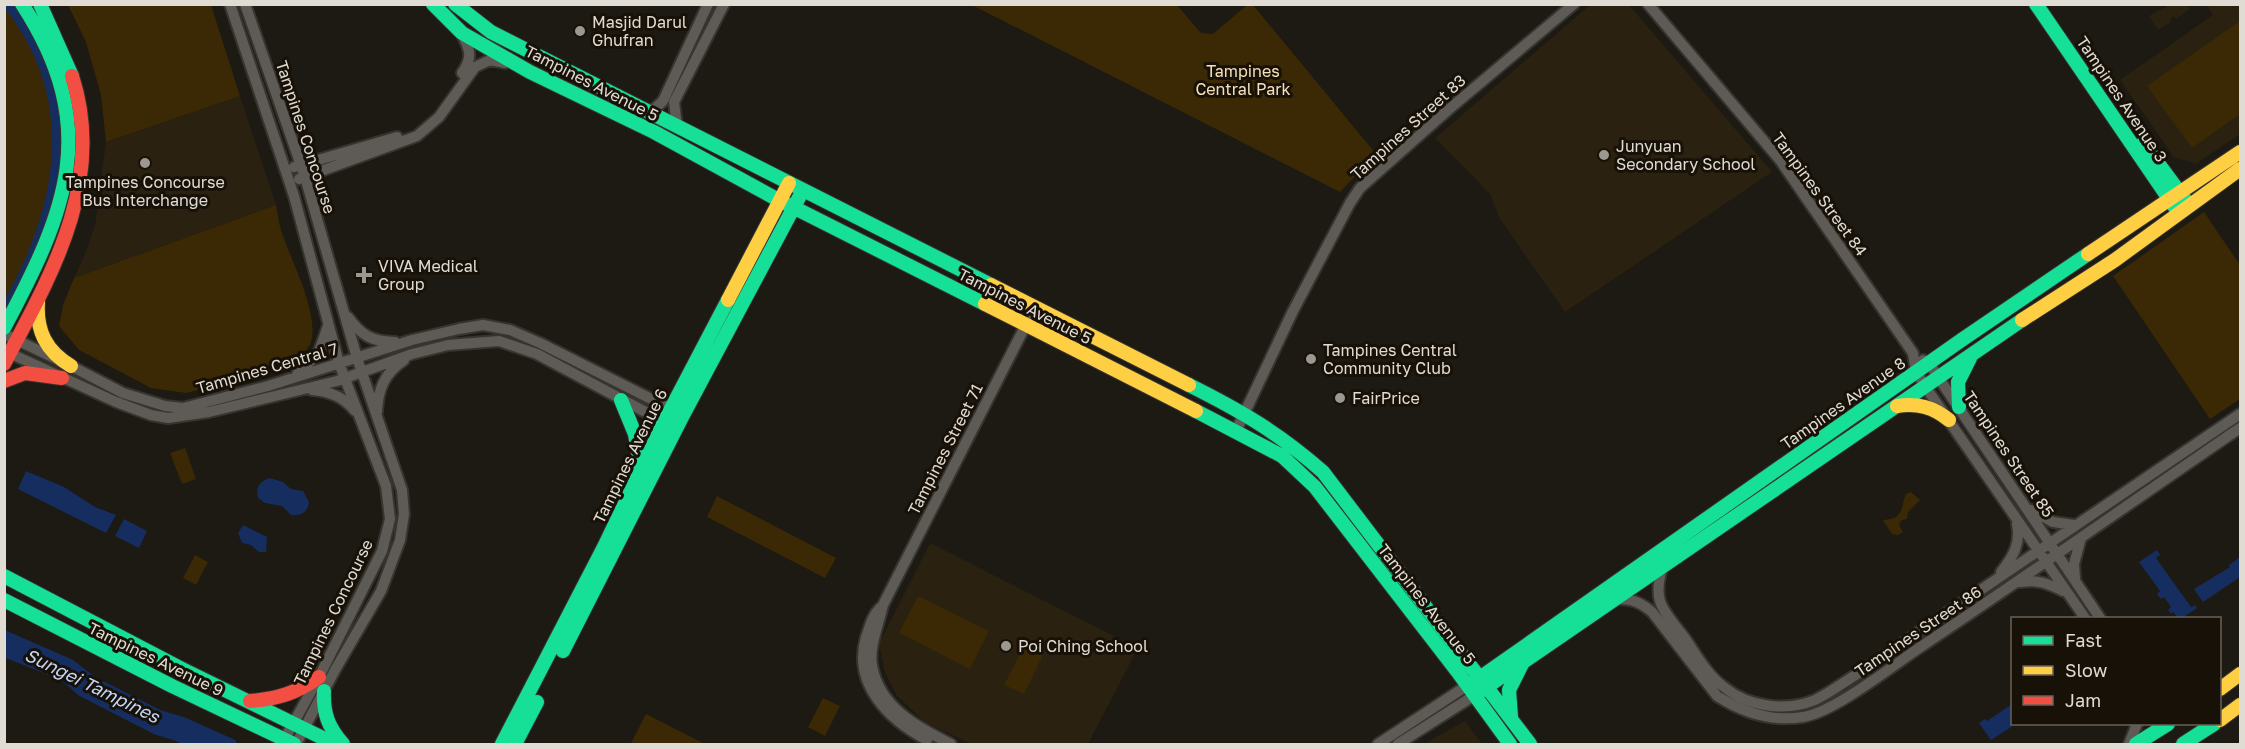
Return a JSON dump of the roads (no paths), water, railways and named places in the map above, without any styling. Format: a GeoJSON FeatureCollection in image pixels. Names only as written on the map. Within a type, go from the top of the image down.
{"type":"FeatureCollection","features":[{"type":"Feature","properties":{"kind":"main road"},"geometry":{"type":"LineString","coordinates":[[4,328],[51,231],[62,199],[67,164],[69,122],[65,93],[46,42],[22,4]]}},
{"type":"Feature","properties":{"kind":"main road"},"geometry":{"type":"LineString","coordinates":[[6,356],[11,337],[39,296],[71,223],[81,181],[84,140],[76,88],[56,38],[39,4]]}},
{"type":"Feature","properties":{"kind":"main road","name":"Tampines Avenue 5"},"geometry":{"type":"LineString","coordinates":[[433,4],[462,33],[530,72],[654,132],[780,201],[1282,456],[1315,487],[1477,686],[1511,717],[1530,744]]}},
{"type":"Feature","properties":{"kind":"main road","name":"Tampines Avenue 5"},"geometry":{"type":"LineString","coordinates":[[455,4],[492,32],[1245,413],[1293,445],[1323,472],[1477,686],[1510,744]]}},
{"type":"Feature","properties":{"kind":"main road","name":"Tampines Avenue 3"},"geometry":{"type":"LineString","coordinates":[[2036,4],[2175,196]]}},
{"type":"Feature","properties":{"kind":"main road","name":"Tampines Avenue 3"},"geometry":{"type":"LineString","coordinates":[[2047,4],[2184,210]]}},
{"type":"Feature","properties":{"kind":"main road"},"geometry":{"type":"LineString","coordinates":[[651,112],[650,123],[654,132]]}},
{"type":"Feature","properties":{"kind":"main road","name":"Tampines Avenue 8"},"geometry":{"type":"LineString","coordinates":[[1477,686],[1916,372],[2241,152]]}},
{"type":"Feature","properties":{"kind":"main road","name":"Tampines Avenue 8"},"geometry":{"type":"LineString","coordinates":[[1477,686],[1522,664],[1925,385],[2115,260],[2241,169]]}},
{"type":"Feature","properties":{"kind":"main road","name":"Tampines Avenue 6"},"geometry":{"type":"LineString","coordinates":[[677,412],[789,183]]}},
{"type":"Feature","properties":{"kind":"main road","name":"Tampines Avenue 6"},"geometry":{"type":"LineString","coordinates":[[515,744],[670,425],[803,190]]}},
{"type":"Feature","properties":{"kind":"main road"},"geometry":{"type":"LineString","coordinates":[[39,296],[37,321],[41,337],[54,354],[71,366]]}},
{"type":"Feature","properties":{"kind":"main road"},"geometry":{"type":"LineString","coordinates":[[1959,407],[1958,382],[1973,353]]}},
{"type":"Feature","properties":{"kind":"main road"},"geometry":{"type":"LineString","coordinates":[[4,381],[25,372],[63,378]]}},
{"type":"Feature","properties":{"kind":"main road"},"geometry":{"type":"LineString","coordinates":[[621,400],[638,439],[641,470]]}},
{"type":"Feature","properties":{"kind":"main road"},"geometry":{"type":"LineString","coordinates":[[1895,406],[1926,404],[1936,408],[1949,420]]}},
{"type":"Feature","properties":{"kind":"main road","name":"Tampines Avenue 6"},"geometry":{"type":"LineString","coordinates":[[502,744],[599,558],[641,470],[670,425]]}},
{"type":"Feature","properties":{"kind":"main road","name":"Tampines Avenue 9"},"geometry":{"type":"LineString","coordinates":[[4,576],[298,726]]}},
{"type":"Feature","properties":{"kind":"main road","name":"Tampines Avenue 9"},"geometry":{"type":"LineString","coordinates":[[4,600],[172,686],[291,743]]}},
{"type":"Feature","properties":{"kind":"main road"},"geometry":{"type":"LineString","coordinates":[[1511,717],[1509,690],[1522,664]]}},
{"type":"Feature","properties":{"kind":"main road"},"geometry":{"type":"LineString","coordinates":[[2221,688],[2241,674]]}},
{"type":"Feature","properties":{"kind":"main road"},"geometry":{"type":"LineString","coordinates":[[247,701],[287,697],[321,684],[329,729],[343,744]]}},
{"type":"Feature","properties":{"kind":"main road"},"geometry":{"type":"LineString","coordinates":[[2221,719],[2241,705]]}},
{"type":"Feature","properties":{"kind":"main road"},"geometry":{"type":"LineString","coordinates":[[2136,744],[2165,725]]}},
{"type":"Feature","properties":{"kind":"main road"},"geometry":{"type":"LineString","coordinates":[[2183,744],[2211,725]]}},
{"type":"Feature","properties":{"kind":"main road"},"geometry":{"type":"LineString","coordinates":[[298,726],[336,744]]}},
{"type":"Feature","properties":{"kind":"street","name":"Tampines Concourse"},"geometry":{"type":"LineString","coordinates":[[230,4],[289,182],[339,363],[386,486],[390,519],[382,551],[321,684],[291,743]]}},
{"type":"Feature","properties":{"kind":"street","name":"Tampines Concourse"},"geometry":{"type":"LineString","coordinates":[[245,4],[305,177],[357,358],[402,490],[404,514],[400,540],[381,591],[321,684]]}},
{"type":"Feature","properties":{"kind":"street"},"geometry":{"type":"LineString","coordinates":[[651,112],[663,101],[708,4]]}},
{"type":"Feature","properties":{"kind":"street"},"geometry":{"type":"LineString","coordinates":[[677,126],[674,102],[724,4]]}},
{"type":"Feature","properties":{"kind":"street","name":"Tampines Street 83"},"geometry":{"type":"LineString","coordinates":[[1236,431],[1293,311],[1360,188],[1574,4]]}},
{"type":"Feature","properties":{"kind":"street","name":"Tampines Street 84"},"geometry":{"type":"LineString","coordinates":[[1648,4],[1780,160],[1913,353],[1916,372],[1925,385]]}},
{"type":"Feature","properties":{"kind":"street"},"geometry":{"type":"LineString","coordinates":[[285,169],[392,139],[424,123],[434,113],[471,58],[471,51],[462,33]]}},
{"type":"Feature","properties":{"kind":"street"},"geometry":{"type":"LineString","coordinates":[[289,182],[417,136],[439,117],[475,67],[484,62],[499,61],[530,72]]}},
{"type":"Feature","properties":{"kind":"street","name":"Tampines Street 71"},"geometry":{"type":"LineString","coordinates":[[935,744],[907,730],[891,717],[877,700],[862,666],[865,642],[872,620],[883,605],[1035,307]]}},
{"type":"Feature","properties":{"kind":"street","name":"Tampines Central 7"},"geometry":{"type":"LineString","coordinates":[[345,312],[355,326],[369,338],[379,342],[408,341]]}},
{"type":"Feature","properties":{"kind":"street"},"geometry":{"type":"LineString","coordinates":[[292,378],[318,354],[329,322]]}},
{"type":"Feature","properties":{"kind":"street","name":"Tampines Central 7"},"geometry":{"type":"LineString","coordinates":[[11,337],[123,393],[165,406],[183,408],[292,378],[408,341],[483,326],[510,330],[582,363],[677,412]]}},
{"type":"Feature","properties":{"kind":"street","name":"Tampines Central 7"},"geometry":{"type":"LineString","coordinates":[[6,356],[151,415],[168,418],[202,414],[301,390],[345,378],[412,354],[448,345],[499,340],[537,354],[670,425]]}},
{"type":"Feature","properties":{"kind":"street","name":"Tampines Street 85"},"geometry":{"type":"LineString","coordinates":[[1913,353],[1929,363],[2099,617]]}},
{"type":"Feature","properties":{"kind":"street","name":"Tampines Concourse"},"geometry":{"type":"LineString","coordinates":[[377,418],[380,390],[386,376],[412,354]]}},
{"type":"Feature","properties":{"kind":"street","name":"Tampines Street 85"},"geometry":{"type":"LineString","coordinates":[[1925,385],[2084,617]]}},
{"type":"Feature","properties":{"kind":"street","name":"Tampines Central 7"},"geometry":{"type":"LineString","coordinates":[[301,390],[325,391],[346,401],[365,427]]}},
{"type":"Feature","properties":{"kind":"street","name":"Tampines Street 86"},"geometry":{"type":"LineString","coordinates":[[1616,599],[1630,599],[1642,604],[1671,628],[1723,687],[1751,702],[1769,706],[1789,706],[1814,700],[1854,676],[2050,541],[2241,414]]}},
{"type":"Feature","properties":{"kind":"street","name":"Tampines Street 86"},"geometry":{"type":"LineString","coordinates":[[1662,568],[1657,587],[1660,605],[1671,628],[1717,696],[1744,711],[1773,718],[1804,717],[1831,707],[2018,582],[2241,428]]}},
{"type":"Feature","properties":{"kind":"street"},"geometry":{"type":"LineString","coordinates":[[2024,503],[2045,518],[2074,525]]}},
{"type":"Feature","properties":{"kind":"street"},"geometry":{"type":"LineString","coordinates":[[1996,580],[2017,548],[2019,536],[2016,518]]}},
{"type":"Feature","properties":{"kind":"street"},"geometry":{"type":"LineString","coordinates":[[2075,578],[2075,557],[2081,538]]}},
{"type":"Feature","properties":{"kind":"street","name":"Tampines Street 85"},"geometry":{"type":"LineString","coordinates":[[2018,582],[2031,580],[2042,582],[2066,593]]}},
{"type":"Feature","properties":{"kind":"street","name":"Tampines Street 71"},"geometry":{"type":"LineString","coordinates":[[883,605],[873,644],[872,664],[885,696],[910,723],[951,744]]}},
{"type":"Feature","properties":{"kind":"street"},"geometry":{"type":"LineString","coordinates":[[1378,744],[1477,686]]}},
{"type":"Feature","properties":{"kind":"street"},"geometry":{"type":"LineString","coordinates":[[1398,744],[1477,686]]}},
{"type":"Feature","properties":{"kind":"street"},"geometry":{"type":"LineString","coordinates":[[2129,744],[2136,725]]}},
{"type":"Feature","properties":{"kind":"water"},"geometry":{"type":"Polygon","coordinates":[[[26,471],[64,487],[95,507],[116,515],[106,533],[18,489],[26,471]]]}},
{"type":"Feature","properties":{"kind":"water"},"geometry":{"type":"Polygon","coordinates":[[[270,478],[283,482],[291,489],[303,491],[309,502],[306,511],[298,515],[291,515],[282,506],[265,503],[258,498],[259,485],[270,478]]]}},
{"type":"Feature","properties":{"kind":"water"},"geometry":{"type":"Polygon","coordinates":[[[124,519],[147,531],[139,548],[115,536],[124,519]]]}},
{"type":"Feature","properties":{"kind":"water"},"geometry":{"type":"Polygon","coordinates":[[[243,525],[267,537],[266,552],[259,552],[251,545],[242,543],[238,533],[243,525]]]}},
{"type":"Feature","properties":{"kind":"water"},"geometry":{"type":"Polygon","coordinates":[[[2157,550],[2160,555],[2156,558],[2191,607],[2195,605],[2197,608],[2184,617],[2177,617],[2173,612],[2171,614],[2168,610],[2171,607],[2164,597],[2161,599],[2157,594],[2160,591],[2139,562],[2157,550]]]}},
{"type":"Feature","properties":{"kind":"water"},"geometry":{"type":"Polygon","coordinates":[[[2240,557],[2240,577],[2203,602],[2194,589],[2230,567],[2229,565],[2240,557]]]}},
{"type":"Feature","properties":{"kind":"water"},"geometry":{"type":"Polygon","coordinates":[[[2011,705],[2011,725],[2014,725],[1991,740],[1979,723],[1985,719],[1987,721],[2011,705]]]}},
{"type":"Feature","properties":{"kind":"waterway"},"geometry":{"type":"LineString","coordinates":[[4,311],[24,273],[40,235],[51,196],[57,157],[56,118],[48,79],[32,41],[8,4]]}},
{"type":"Feature","properties":{"kind":"waterway"},"geometry":{"type":"LineString","coordinates":[[4,635],[70,664],[92,681],[159,715],[183,722],[232,744]]}},
{"type":"Feature","properties":{"kind":"waterway","name":"Sungei Tampines"},"geometry":{"type":"LineString","coordinates":[[4,643],[65,669],[132,709],[212,744]]}},
{"type":"Feature","properties":{"kind":"waterway"},"geometry":{"type":"LineString","coordinates":[[4,652],[63,675],[81,691],[157,730],[194,744]]}},
{"type":"Feature","properties":{"kind":"place","name":"Masjid Darul Ghufran"},"geometry":{"type":"Point","coordinates":[580,31]}},
{"type":"Feature","properties":{"kind":"place","name":"Junyuan Secondary School"},"geometry":{"type":"Point","coordinates":[1604,155]}},
{"type":"Feature","properties":{"kind":"place","name":"Tampines Concourse Bus Interchange"},"geometry":{"type":"Point","coordinates":[145,163]}},
{"type":"Feature","properties":{"kind":"place","name":"VIVA Medical Group"},"geometry":{"type":"Point","coordinates":[364,275]}},
{"type":"Feature","properties":{"kind":"place","name":"Tampines Central Community Club"},"geometry":{"type":"Point","coordinates":[1311,359]}},
{"type":"Feature","properties":{"kind":"place","name":"FairPrice"},"geometry":{"type":"Point","coordinates":[1340,398]}},
{"type":"Feature","properties":{"kind":"place","name":"Poi Ching School"},"geometry":{"type":"Point","coordinates":[1006,646]}},
{"type":"Feature","properties":{"kind":"park label","name":"Tampines Central Park"},"geometry":{"type":"Point","coordinates":[1243,80]}}]}
